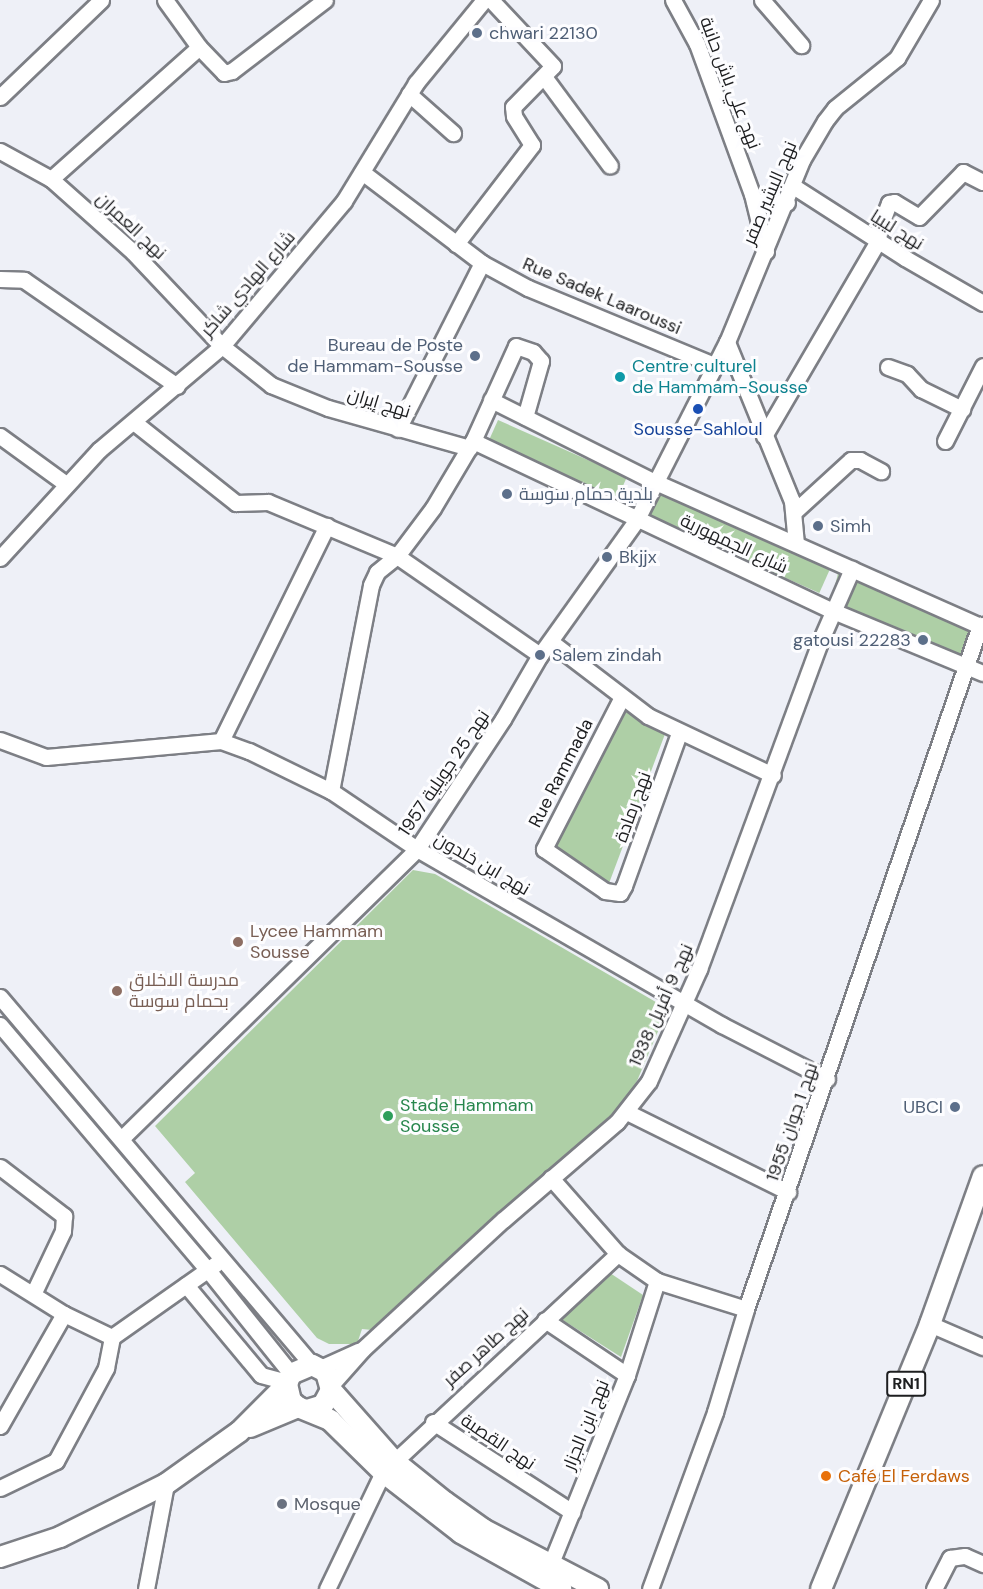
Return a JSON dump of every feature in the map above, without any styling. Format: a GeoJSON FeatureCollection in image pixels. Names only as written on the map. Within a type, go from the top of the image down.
{"type":"FeatureCollection","features":[{"type":"Feature","properties":{"kind":"main road","name":"RN1"},"geometry":{"type":"LineString","coordinates":[[821,1589],[930,1324],[983,1176]]}},
{"type":"Feature","properties":{"kind":"main road"},"geometry":{"type":"LineString","coordinates":[[0,1557],[60,1537],[166,1484],[239,1432],[288,1380],[316,1366],[389,1467]]}},
{"type":"Feature","properties":{"kind":"main road"},"geometry":{"type":"LineString","coordinates":[[288,1380],[287,1393],[302,1408],[335,1424],[389,1467],[460,1533],[544,1580],[597,1589]]}},
{"type":"Feature","properties":{"kind":"main road"},"geometry":{"type":"LineString","coordinates":[[239,1432],[302,1408],[323,1405],[331,1387]]}},
{"type":"Feature","properties":{"kind":"street"},"geometry":{"type":"LineString","coordinates":[[0,97],[101,0]]}},
{"type":"Feature","properties":{"kind":"street"},"geometry":{"type":"LineString","coordinates":[[165,0],[199,47],[224,73],[232,71],[325,0]]}},
{"type":"Feature","properties":{"kind":"street","name":"شارع الهادي شاكر"},"geometry":{"type":"LineString","coordinates":[[0,558],[99,450],[135,423],[222,346],[344,201],[362,172],[373,147],[409,94],[484,0]]}},
{"type":"Feature","properties":{"kind":"street"},"geometry":{"type":"LineString","coordinates":[[456,244],[532,145],[514,116],[513,107],[545,78],[551,63],[492,0]]}},
{"type":"Feature","properties":{"kind":"street","name":"نهج علي باش حانبة"},"geometry":{"type":"LineString","coordinates":[[673,0],[697,44],[754,201],[766,251]]}},
{"type":"Feature","properties":{"kind":"street"},"geometry":{"type":"LineString","coordinates":[[762,0],[801,45]]}},
{"type":"Feature","properties":{"kind":"street","name":"نهج البشير صفر"},"geometry":{"type":"LineString","coordinates":[[714,365],[727,342],[788,203],[802,160],[829,114],[897,58],[931,0]]}},
{"type":"Feature","properties":{"kind":"street"},"geometry":{"type":"LineString","coordinates":[[51,179],[199,47]]}},
{"type":"Feature","properties":{"kind":"street"},"geometry":{"type":"LineString","coordinates":[[545,78],[610,165]]}},
{"type":"Feature","properties":{"kind":"street"},"geometry":{"type":"LineString","coordinates":[[409,94],[453,133]]}},
{"type":"Feature","properties":{"kind":"street","name":"نهج العمران"},"geometry":{"type":"LineString","coordinates":[[0,151],[51,179],[133,252],[222,346]]}},
{"type":"Feature","properties":{"kind":"street","name":"Rue Sadek Laaroussi"},"geometry":{"type":"LineString","coordinates":[[362,172],[482,262],[551,299],[714,365]]}},
{"type":"Feature","properties":{"kind":"street"},"geometry":{"type":"LineString","coordinates":[[764,436],[878,241],[879,229],[889,203],[919,217],[963,172],[983,182]]}},
{"type":"Feature","properties":{"kind":"street","name":"نهج ليبيا"},"geometry":{"type":"LineString","coordinates":[[794,186],[878,241],[983,303]]}},
{"type":"Feature","properties":{"kind":"street"},"geometry":{"type":"LineString","coordinates":[[754,201],[788,203]]}},
{"type":"Feature","properties":{"kind":"street"},"geometry":{"type":"LineString","coordinates":[[398,429],[482,262]]}},
{"type":"Feature","properties":{"kind":"street"},"geometry":{"type":"LineString","coordinates":[[0,279],[24,280],[177,386]]}},
{"type":"Feature","properties":{"kind":"street"},"geometry":{"type":"LineString","coordinates":[[727,342],[794,512],[796,544]]}},
{"type":"Feature","properties":{"kind":"street","name":"نهج إيران"},"geometry":{"type":"LineString","coordinates":[[222,346],[285,392],[398,429],[471,445]]}},
{"type":"Feature","properties":{"kind":"street"},"geometry":{"type":"LineString","coordinates":[[331,791],[371,585],[377,572],[397,556],[433,508],[471,445],[514,348],[528,349],[541,361],[525,417]]}},
{"type":"Feature","properties":{"kind":"street","name":"نهج 25 جويلية 1957"},"geometry":{"type":"LineString","coordinates":[[122,1138],[417,849],[503,719],[540,655],[636,521],[653,481],[714,365]]}},
{"type":"Feature","properties":{"kind":"street"},"geometry":{"type":"LineString","coordinates":[[945,441],[983,366]]}},
{"type":"Feature","properties":{"kind":"street"},"geometry":{"type":"LineString","coordinates":[[888,367],[907,374],[921,389],[962,409]]}},
{"type":"Feature","properties":{"kind":"street","name":"شارع الجمهورية"},"geometry":{"type":"LineString","coordinates":[[491,400],[653,481],[981,626]]}},
{"type":"Feature","properties":{"kind":"street"},"geometry":{"type":"LineString","coordinates":[[135,423],[236,503],[268,502],[397,556],[540,655]]}},
{"type":"Feature","properties":{"kind":"street"},"geometry":{"type":"LineString","coordinates":[[0,436],[66,484]]}},
{"type":"Feature","properties":{"kind":"street","name":"شارع الجمهورية"},"geometry":{"type":"LineString","coordinates":[[471,445],[833,611],[983,673]]}},
{"type":"Feature","properties":{"kind":"street"},"geometry":{"type":"LineString","coordinates":[[794,512],[851,460],[860,460],[880,471]]}},
{"type":"Feature","properties":{"kind":"street"},"geometry":{"type":"LineString","coordinates":[[0,740],[35,756],[61,757],[221,741],[327,526]]}},
{"type":"Feature","properties":{"kind":"street","name":"نهج 9 أفريل 1938"},"geometry":{"type":"LineString","coordinates":[[363,1349],[627,1112],[664,1053],[682,1002],[699,969],[833,611],[852,569]]}},
{"type":"Feature","properties":{"kind":"street","name":"نهج 1 جوان 1955"},"geometry":{"type":"LineString","coordinates":[[650,1589],[715,1412],[746,1310],[981,626]]}},
{"type":"Feature","properties":{"kind":"street"},"geometry":{"type":"LineString","coordinates":[[551,642],[622,697],[679,733],[773,775]]}},
{"type":"Feature","properties":{"kind":"street","name":"Rue Rammada"},"geometry":{"type":"LineString","coordinates":[[620,893],[605,891],[544,849],[622,697]]}},
{"type":"Feature","properties":{"kind":"street","name":"نهج رمادة"},"geometry":{"type":"LineString","coordinates":[[620,893],[679,733]]}},
{"type":"Feature","properties":{"kind":"street","name":"نهج ابن خلدون"},"geometry":{"type":"LineString","coordinates":[[221,741],[331,791],[417,849],[682,1002],[827,1079]]}},
{"type":"Feature","properties":{"kind":"street"},"geometry":{"type":"LineString","coordinates":[[0,997],[316,1366],[363,1349]]}},
{"type":"Feature","properties":{"kind":"street"},"geometry":{"type":"LineString","coordinates":[[3,1036],[208,1270],[288,1380]]}},
{"type":"Feature","properties":{"kind":"street"},"geometry":{"type":"LineString","coordinates":[[627,1112],[788,1192]]}},
{"type":"Feature","properties":{"kind":"street"},"geometry":{"type":"LineString","coordinates":[[0,1167],[64,1216],[63,1231],[33,1292]]}},
{"type":"Feature","properties":{"kind":"street"},"geometry":{"type":"LineString","coordinates":[[551,1178],[618,1254],[657,1281],[746,1310]]}},
{"type":"Feature","properties":{"kind":"street","name":"نهج طاهر صفر"},"geometry":{"type":"LineString","coordinates":[[327,1589],[389,1467],[433,1422],[618,1254]]}},
{"type":"Feature","properties":{"kind":"street"},"geometry":{"type":"LineString","coordinates":[[0,1488],[56,1461],[106,1368],[112,1337],[224,1259]]}},
{"type":"Feature","properties":{"kind":"street"},"geometry":{"type":"LineString","coordinates":[[0,1274],[33,1292],[64,1314],[112,1337]]}},
{"type":"Feature","properties":{"kind":"street","name":"نهج ابن الجزار"},"geometry":{"type":"LineString","coordinates":[[544,1580],[627,1375],[657,1281]]}},
{"type":"Feature","properties":{"kind":"street"},"geometry":{"type":"LineString","coordinates":[[186,1285],[261,1375],[288,1380]]}},
{"type":"Feature","properties":{"kind":"street"},"geometry":{"type":"LineString","coordinates":[[0,1426],[64,1314]]}},
{"type":"Feature","properties":{"kind":"street"},"geometry":{"type":"LineString","coordinates":[[545,1320],[627,1375]]}},
{"type":"Feature","properties":{"kind":"street"},"geometry":{"type":"LineString","coordinates":[[930,1324],[983,1347]]}},
{"type":"Feature","properties":{"kind":"street"},"geometry":{"type":"LineString","coordinates":[[331,1387],[363,1349]]}},
{"type":"Feature","properties":{"kind":"street","name":"نهج القصبة"},"geometry":{"type":"LineString","coordinates":[[433,1422],[572,1512]]}},
{"type":"Feature","properties":{"kind":"street"},"geometry":{"type":"LineString","coordinates":[[146,1589],[166,1484]]}},
{"type":"Feature","properties":{"kind":"street"},"geometry":{"type":"LineString","coordinates":[[934,1589],[950,1558],[965,1556],[983,1564]]}},
{"type":"Feature","properties":{"kind":"green space"},"geometry":{"type":"Polygon","coordinates":[[[498,420],[627,477],[615,504],[486,446],[498,420]]]}},
{"type":"Feature","properties":{"kind":"green space"},"geometry":{"type":"Polygon","coordinates":[[[657,488],[831,566],[819,593],[645,515],[657,488]]]}},
{"type":"Feature","properties":{"kind":"green space"},"geometry":{"type":"Polygon","coordinates":[[[842,557],[978,618],[962,657],[830,606],[842,557]]]}},
{"type":"Feature","properties":{"kind":"green space"},"geometry":{"type":"Polygon","coordinates":[[[625,703],[633,715],[665,734],[605,894],[546,859],[625,703]]]}},
{"type":"Feature","properties":{"kind":"green space","name":"Stade Hammam Sousse"},"geometry":{"type":"Polygon","coordinates":[[[413,870],[435,874],[661,1005],[664,1017],[637,1081],[622,1105],[372,1330],[362,1329],[357,1344],[329,1344],[317,1338],[185,1182],[195,1173],[155,1126],[413,870]]]}},
{"type":"Feature","properties":{"kind":"green space"},"geometry":{"type":"Polygon","coordinates":[[[610,1273],[643,1295],[621,1357],[561,1319],[610,1273]]]}},
{"type":"Feature","properties":{"kind":"place","name":"chwari 22130"},"geometry":{"type":"Point","coordinates":[477,33]}},
{"type":"Feature","properties":{"kind":"place","name":"Bureau de Poste de Hammam-Sousse"},"geometry":{"type":"Point","coordinates":[475,356]}},
{"type":"Feature","properties":{"kind":"place","name":"Centre culturel de Hammam-Sousse"},"geometry":{"type":"Point","coordinates":[620,377]}},
{"type":"Feature","properties":{"kind":"place","name":"Sousse-Sahloul"},"geometry":{"type":"Point","coordinates":[698,409]}},
{"type":"Feature","properties":{"kind":"place","name":"بلدية حمام سوسة"},"geometry":{"type":"Point","coordinates":[507,494]}},
{"type":"Feature","properties":{"kind":"place","name":"Simh"},"geometry":{"type":"Point","coordinates":[818,526]}},
{"type":"Feature","properties":{"kind":"place","name":"Bkjjx"},"geometry":{"type":"Point","coordinates":[607,557]}},
{"type":"Feature","properties":{"kind":"place","name":"gatousi 22283"},"geometry":{"type":"Point","coordinates":[923,640]}},
{"type":"Feature","properties":{"kind":"place","name":"Salem zindah"},"geometry":{"type":"Point","coordinates":[540,655]}},
{"type":"Feature","properties":{"kind":"place","name":"Lycee Hammam Sousse"},"geometry":{"type":"Point","coordinates":[238,942]}},
{"type":"Feature","properties":{"kind":"place","name":"مدرسة الاخلاق بحمام سوسة"},"geometry":{"type":"Point","coordinates":[117,991]}},
{"type":"Feature","properties":{"kind":"place","name":"UBCI"},"geometry":{"type":"Point","coordinates":[955,1107]}},
{"type":"Feature","properties":{"kind":"place","name":"Stade Hammam Sousse"},"geometry":{"type":"Point","coordinates":[388,1116]}},
{"type":"Feature","properties":{"kind":"place","name":"Café El Ferdaws"},"geometry":{"type":"Point","coordinates":[826,1476]}},
{"type":"Feature","properties":{"kind":"place","name":"Mosque"},"geometry":{"type":"Point","coordinates":[282,1504]}}]}
